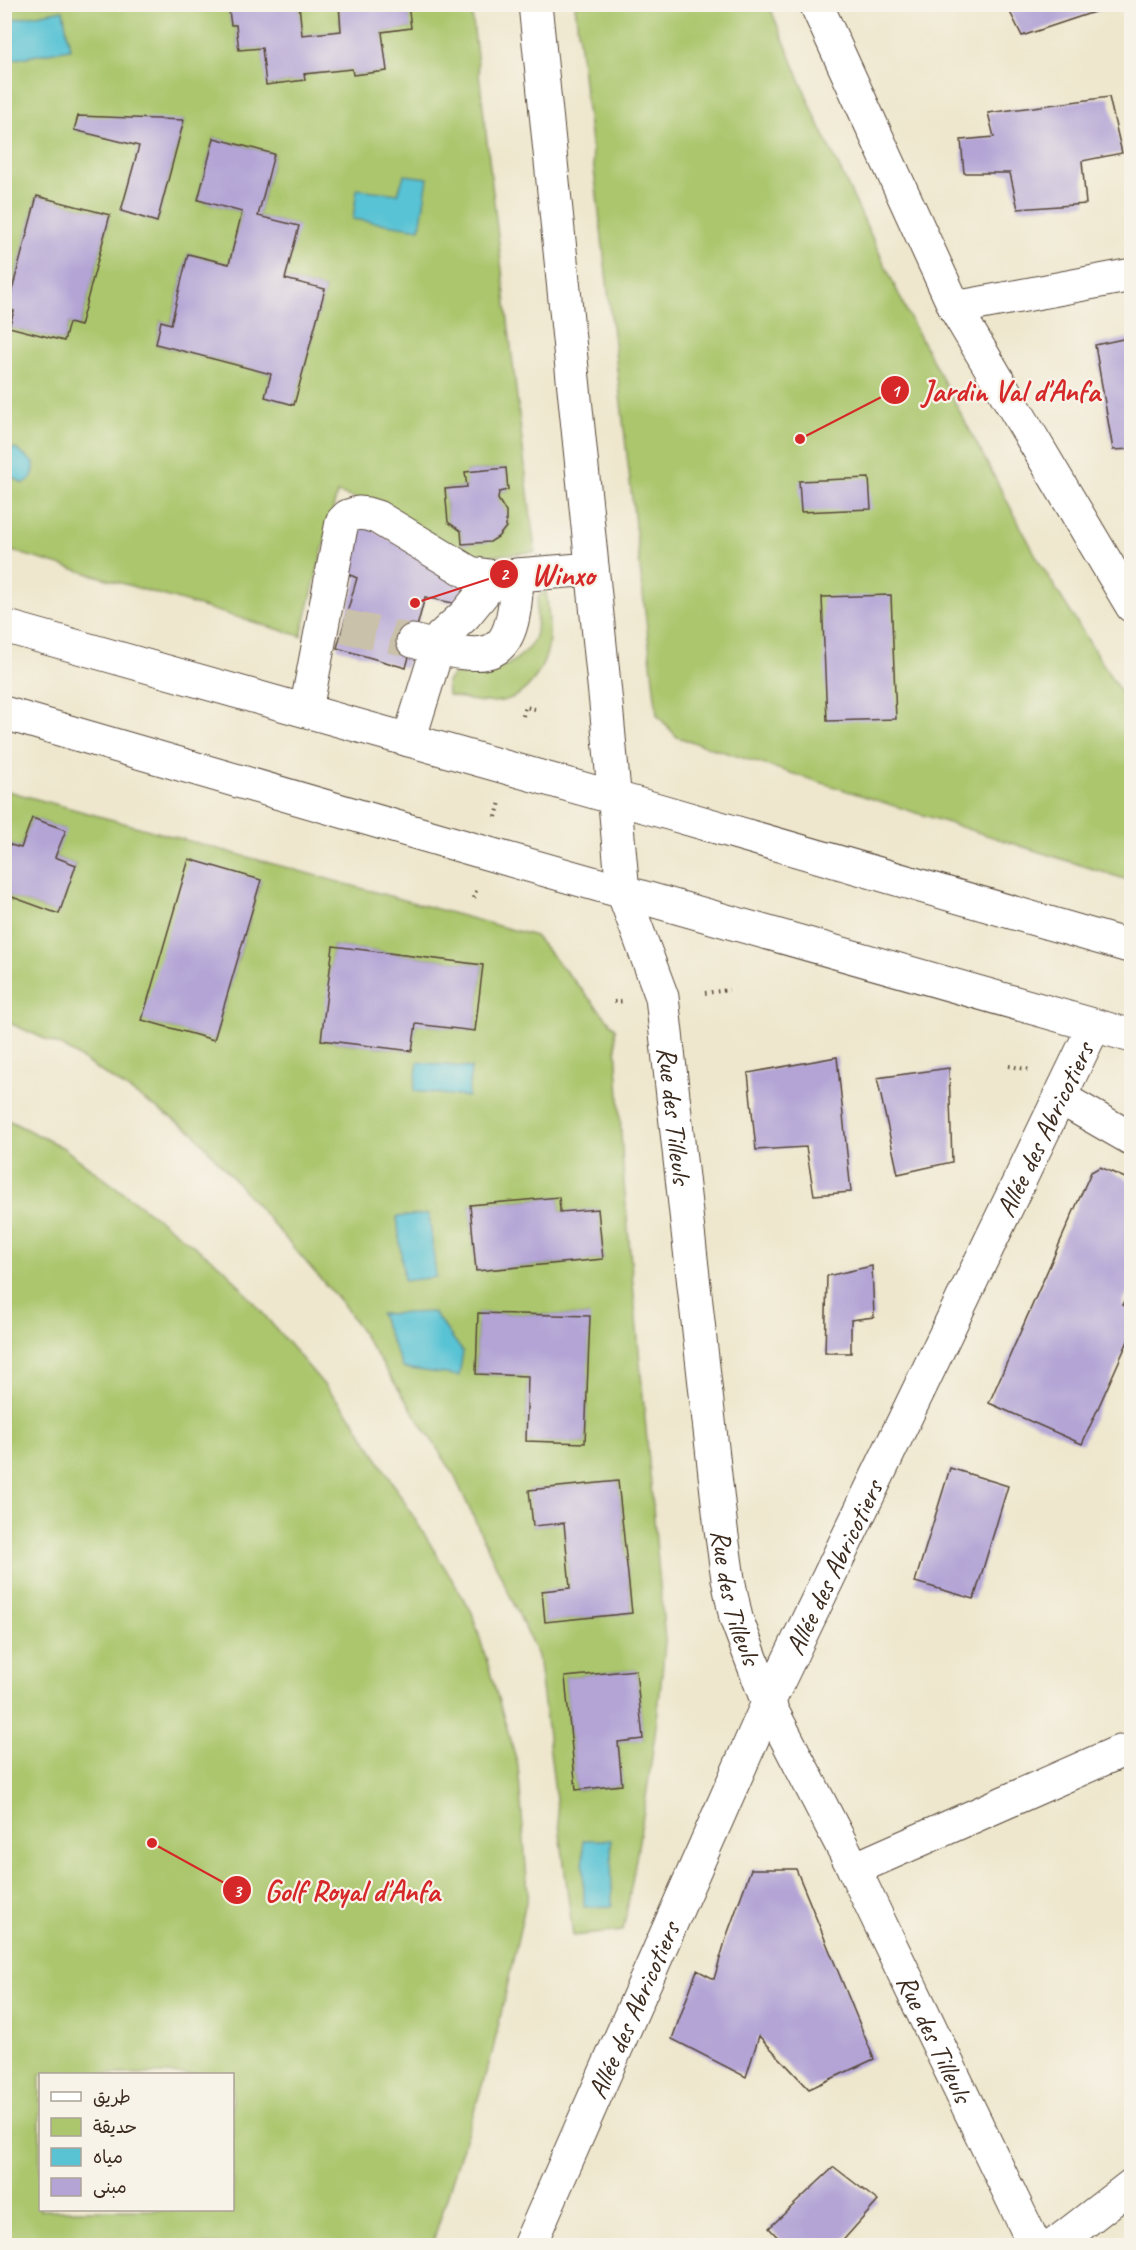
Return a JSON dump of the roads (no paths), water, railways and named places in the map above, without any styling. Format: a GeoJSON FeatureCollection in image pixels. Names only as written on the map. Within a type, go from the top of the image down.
{"type":"FeatureCollection","features":[{"type":"Feature","properties":{"kind":"main road","name":"Rue des Tilleuls"},"geometry":{"type":"LineString","coordinates":[[534,4],[623,892],[662,997],[728,1579],[736,1618],[768,1703],[854,1869],[1035,2246]]}},
{"type":"Feature","properties":{"kind":"main road"},"geometry":{"type":"LineString","coordinates":[[816,4],[955,308],[1131,606]]}},
{"type":"Feature","properties":{"kind":"main road"},"geometry":{"type":"LineString","coordinates":[[955,308],[1131,275]]}},
{"type":"Feature","properties":{"kind":"main road"},"geometry":{"type":"LineString","coordinates":[[306,710],[333,623],[342,522],[348,516],[358,513],[376,517],[470,573],[509,576],[592,569]]}},
{"type":"Feature","properties":{"kind":"main road"},"geometry":{"type":"LineString","coordinates":[[425,645],[467,655],[487,654],[503,644],[512,627],[516,609],[509,576]]}},
{"type":"Feature","properties":{"kind":"main road"},"geometry":{"type":"LineString","coordinates":[[425,645],[441,637],[465,615],[488,587],[509,576]]}},
{"type":"Feature","properties":{"kind":"main road"},"geometry":{"type":"LineString","coordinates":[[4,626],[306,710],[1131,947]]}},
{"type":"Feature","properties":{"kind":"main road"},"geometry":{"type":"LineString","coordinates":[[409,740],[425,645]]}},
{"type":"Feature","properties":{"kind":"main road"},"geometry":{"type":"LineString","coordinates":[[4,713],[1131,1036]]}},
{"type":"Feature","properties":{"kind":"main road","name":"Allée des Abricotiers"},"geometry":{"type":"LineString","coordinates":[[529,2246],[768,1703],[1094,1026]]}},
{"type":"Feature","properties":{"kind":"main road"},"geometry":{"type":"LineString","coordinates":[[1059,1097],[1131,1139]]}},
{"type":"Feature","properties":{"kind":"main road"},"geometry":{"type":"LineString","coordinates":[[854,1869],[1119,1752]]}},
{"type":"Feature","properties":{"kind":"main road"},"geometry":{"type":"LineString","coordinates":[[1053,2246],[1131,2185]]}},
{"type":"Feature","properties":{"kind":"water"},"geometry":{"type":"Polygon","coordinates":[[[63,10],[70,49],[5,61],[5,21],[63,10]]]}},
{"type":"Feature","properties":{"kind":"water"},"geometry":{"type":"Polygon","coordinates":[[[404,175],[428,178],[420,229],[353,219],[357,189],[398,194],[404,175]]]}},
{"type":"Feature","properties":{"kind":"water"},"geometry":{"type":"Polygon","coordinates":[[[5,446],[16,449],[34,463],[33,473],[28,481],[22,483],[13,477],[5,480],[5,446]]]}},
{"type":"Feature","properties":{"kind":"water"},"geometry":{"type":"Polygon","coordinates":[[[418,1062],[471,1068],[468,1097],[414,1091],[418,1062]]]}},
{"type":"Feature","properties":{"kind":"water"},"geometry":{"type":"Polygon","coordinates":[[[429,1214],[436,1277],[404,1281],[397,1217],[429,1214]]]}},
{"type":"Feature","properties":{"kind":"water"},"geometry":{"type":"Polygon","coordinates":[[[433,1312],[463,1352],[459,1376],[403,1368],[380,1314],[433,1312]]]}},
{"type":"Feature","properties":{"kind":"water"},"geometry":{"type":"Polygon","coordinates":[[[583,1840],[611,1840],[612,1906],[584,1907],[583,1840]]]}},
{"type":"Feature","properties":{"kind":"tunnel"},"geometry":{"type":"LineString","coordinates":[[343,626],[413,641]]}},
{"type":"Feature","properties":{"kind":"place","name":"Jardin Val d'Anfa"},"geometry":{"type":"Point","coordinates":[800,439]}},
{"type":"Feature","properties":{"kind":"place","name":"Winxo"},"geometry":{"type":"Point","coordinates":[415,603]}},
{"type":"Feature","properties":{"kind":"place","name":"Golf Royal d'Anfa"},"geometry":{"type":"Point","coordinates":[152,1843]}}]}
